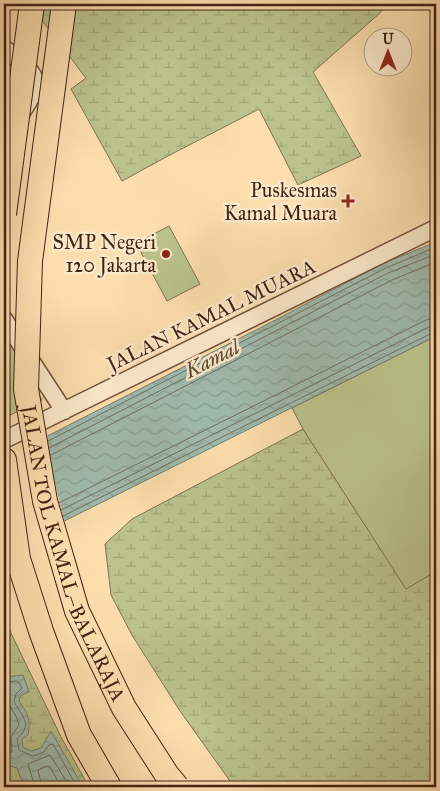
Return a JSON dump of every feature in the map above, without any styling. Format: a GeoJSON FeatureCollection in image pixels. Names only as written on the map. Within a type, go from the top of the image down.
{"type":"FeatureCollection","features":[{"type":"Feature","properties":{"kind":"highway"},"geometry":{"type":"LineString","coordinates":[[4,214],[32,4]]}},
{"type":"Feature","properties":{"kind":"highway","name":"JALAN TOL KAMAL–BALARAJA"},"geometry":{"type":"LineString","coordinates":[[64,4],[30,261],[26,389],[45,501],[78,611],[124,708],[167,775],[177,787]]}},
{"type":"Feature","properties":{"kind":"highway"},"geometry":{"type":"LineString","coordinates":[[4,460],[18,559],[41,631],[79,735],[109,787]]}},
{"type":"Feature","properties":{"kind":"street"},"geometry":{"type":"LineString","coordinates":[[4,48],[29,70],[35,82],[34,93],[31,99],[4,138]]}},
{"type":"Feature","properties":{"kind":"street","name":"JALAN KAMAL MUARA"},"geometry":{"type":"LineString","coordinates":[[4,440],[436,228]]}},
{"type":"Feature","properties":{"kind":"street"},"geometry":{"type":"LineString","coordinates":[[4,319],[64,411]]}},
{"type":"Feature","properties":{"kind":"green space"},"geometry":{"type":"Polygon","coordinates":[[[46,4],[385,4],[380,13],[313,72],[361,156],[298,185],[259,109],[122,181],[71,89],[86,78],[37,14],[46,4]]]}},
{"type":"Feature","properties":{"kind":"green space"},"geometry":{"type":"Polygon","coordinates":[[[169,226],[200,284],[167,301],[136,243],[169,226]]]}},
{"type":"Feature","properties":{"kind":"green space"},"geometry":{"type":"Polygon","coordinates":[[[4,331],[42,400],[4,418],[4,331]]]}},
{"type":"Feature","properties":{"kind":"green space"},"geometry":{"type":"Polygon","coordinates":[[[436,336],[436,573],[406,589],[303,429],[292,408],[436,336]]]}},
{"type":"Feature","properties":{"kind":"green space"},"geometry":{"type":"Polygon","coordinates":[[[303,429],[406,588],[436,573],[436,787],[237,787],[230,781],[180,711],[132,635],[111,595],[105,544],[132,519],[303,429]]]}},
{"type":"Feature","properties":{"kind":"green space"},"geometry":{"type":"Polygon","coordinates":[[[4,609],[10,631],[61,737],[89,787],[4,787],[4,609]]]}},
{"type":"Feature","properties":{"kind":"water","name":"Kamal"},"geometry":{"type":"Polygon","coordinates":[[[436,242],[436,336],[4,551],[4,458],[384,263],[436,242]]]}},
{"type":"Feature","properties":{"kind":"water"},"geometry":{"type":"Polygon","coordinates":[[[23,675],[29,692],[20,696],[19,701],[27,713],[29,725],[28,735],[22,739],[23,747],[31,751],[41,748],[51,731],[83,787],[24,787],[17,768],[6,765],[4,761],[4,677],[23,675]]]}},
{"type":"Feature","properties":{"kind":"pier"},"geometry":{"type":"Polygon","coordinates":[[[47,433],[52,471],[65,523],[5,553],[4,455],[47,433]]]}},
{"type":"Feature","properties":{"kind":"place","name":"Puskesmas Kamal Muara"},"geometry":{"type":"Point","coordinates":[348,201]}},
{"type":"Feature","properties":{"kind":"place","name":"SMP Negeri 120 Jakarta"},"geometry":{"type":"Point","coordinates":[166,254]}}]}
